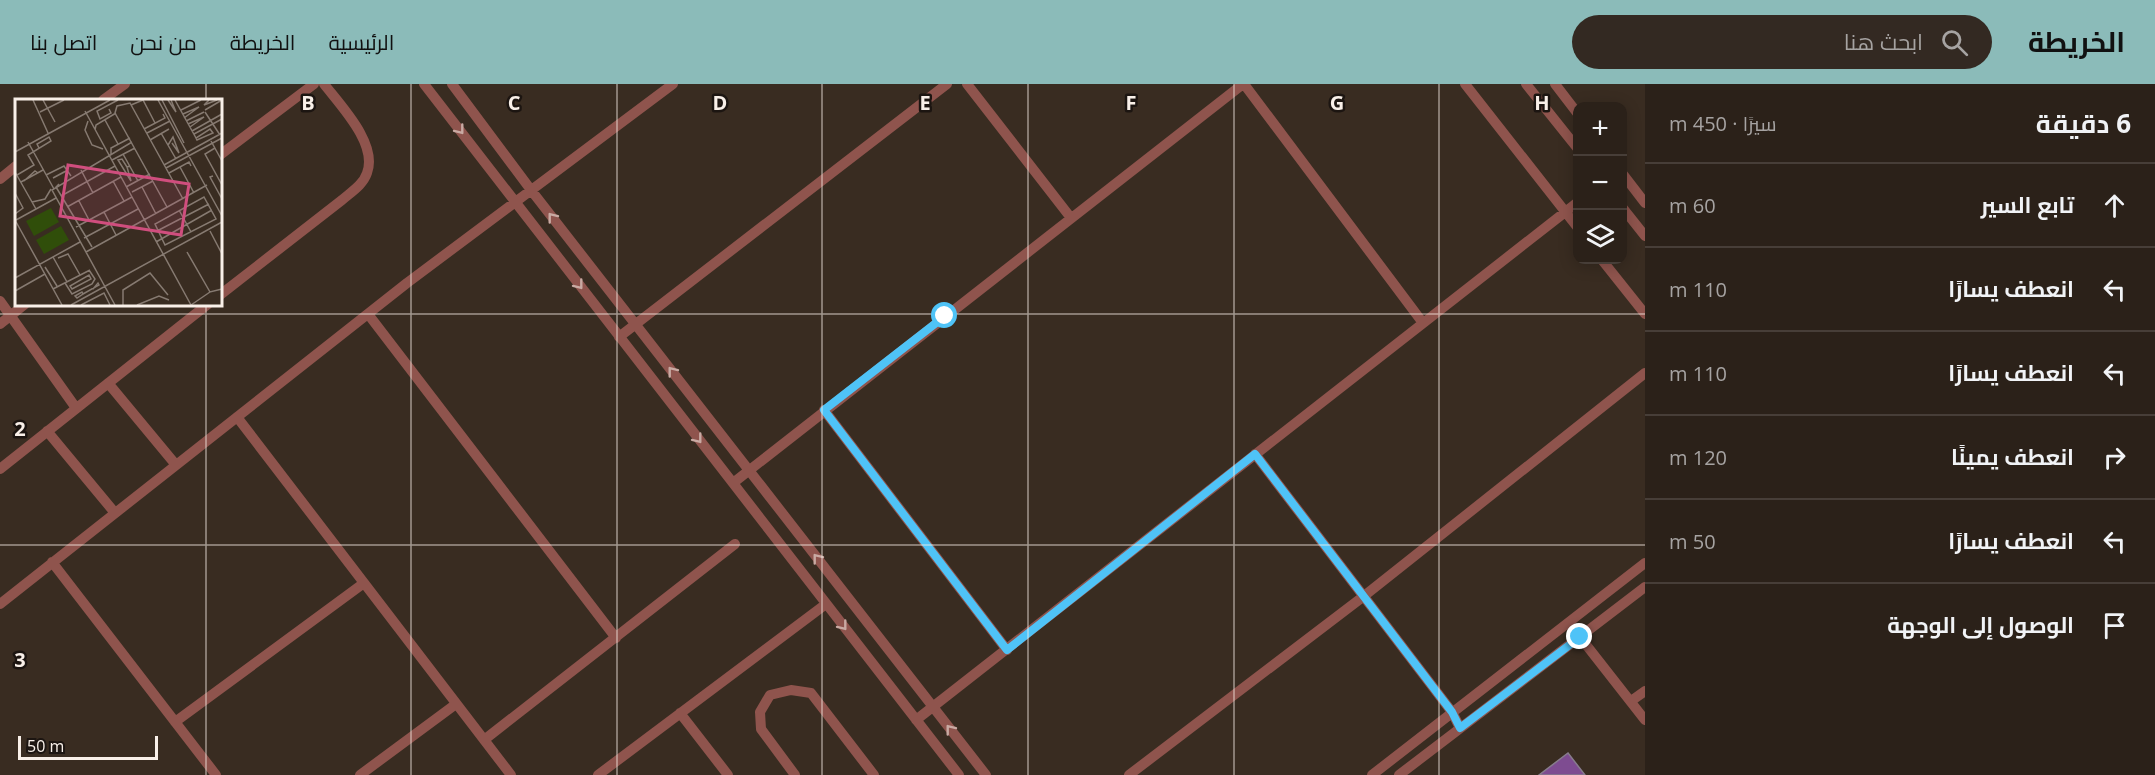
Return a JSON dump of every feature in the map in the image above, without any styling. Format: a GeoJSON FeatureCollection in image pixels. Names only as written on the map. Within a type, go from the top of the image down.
{"type":"FeatureCollection","features":[{"type":"Feature","properties":{"kind":"lane"},"geometry":{"type":"LineString","coordinates":[[104,99],[125,84]]}},
{"type":"Feature","properties":{"kind":"lane"},"geometry":{"type":"LineString","coordinates":[[222,153],[314,84]]}},
{"type":"Feature","properties":{"kind":"lane"},"geometry":{"type":"LineString","coordinates":[[222,293],[342,200],[359,185],[366,175],[370,162],[366,146],[355,124],[324,84]]}},
{"type":"Feature","properties":{"kind":"lane"},"geometry":{"type":"LineString","coordinates":[[424,84],[959,775]]}},
{"type":"Feature","properties":{"kind":"lane"},"geometry":{"type":"LineString","coordinates":[[452,84],[531,190],[986,775]]}},
{"type":"Feature","properties":{"kind":"lane"},"geometry":{"type":"LineString","coordinates":[[0,604],[368,314],[673,84]]}},
{"type":"Feature","properties":{"kind":"lane"},"geometry":{"type":"LineString","coordinates":[[620,337],[947,84]]}},
{"type":"Feature","properties":{"kind":"lane"},"geometry":{"type":"LineString","coordinates":[[967,84],[1071,218]]}},
{"type":"Feature","properties":{"kind":"lane"},"geometry":{"type":"LineString","coordinates":[[732,483],[1244,84],[1423,323]]}},
{"type":"Feature","properties":{"kind":"lane"},"geometry":{"type":"LineString","coordinates":[[1465,84],[1573,222]]}},
{"type":"Feature","properties":{"kind":"lane"},"geometry":{"type":"LineString","coordinates":[[1526,84],[1573,143]]}},
{"type":"Feature","properties":{"kind":"lane"},"geometry":{"type":"LineString","coordinates":[[1555,84],[1573,107]]}},
{"type":"Feature","properties":{"kind":"lane"},"geometry":{"type":"LineString","coordinates":[[0,179],[15,167]]}},
{"type":"Feature","properties":{"kind":"lane"},"geometry":{"type":"LineString","coordinates":[[1627,178],[1645,203]]}},
{"type":"Feature","properties":{"kind":"lane"},"geometry":{"type":"LineString","coordinates":[[916,720],[1573,206]]}},
{"type":"Feature","properties":{"kind":"lane"},"geometry":{"type":"LineString","coordinates":[[1625,210],[1645,237]]}},
{"type":"Feature","properties":{"kind":"lane"},"geometry":{"type":"LineString","coordinates":[[1605,264],[1645,314]]}},
{"type":"Feature","properties":{"kind":"lane"},"geometry":{"type":"LineString","coordinates":[[0,300],[76,408]]}},
{"type":"Feature","properties":{"kind":"lane"},"geometry":{"type":"LineString","coordinates":[[0,324],[23,306]]}},
{"type":"Feature","properties":{"kind":"lane"},"geometry":{"type":"LineString","coordinates":[[0,469],[205,306]]}},
{"type":"Feature","properties":{"kind":"lane"},"geometry":{"type":"LineString","coordinates":[[368,314],[616,638]]}},
{"type":"Feature","properties":{"kind":"lane"},"geometry":{"type":"LineString","coordinates":[[1129,775],[1364,596],[1645,372]]}},
{"type":"Feature","properties":{"kind":"lane"},"geometry":{"type":"LineString","coordinates":[[108,383],[176,465]]}},
{"type":"Feature","properties":{"kind":"lane"},"geometry":{"type":"LineString","coordinates":[[824,410],[1007,650]]}},
{"type":"Feature","properties":{"kind":"lane"},"geometry":{"type":"LineString","coordinates":[[237,417],[511,775]]}},
{"type":"Feature","properties":{"kind":"lane"},"geometry":{"type":"LineString","coordinates":[[47,431],[115,513]]}},
{"type":"Feature","properties":{"kind":"lane"},"geometry":{"type":"LineString","coordinates":[[1255,454],[1452,712],[1460,728]]}},
{"type":"Feature","properties":{"kind":"lane"},"geometry":{"type":"LineString","coordinates":[[484,740],[735,544]]}},
{"type":"Feature","properties":{"kind":"lane"},"geometry":{"type":"LineString","coordinates":[[52,562],[216,775]]}},
{"type":"Feature","properties":{"kind":"lane"},"geometry":{"type":"LineString","coordinates":[[1372,775],[1645,563]]}},
{"type":"Feature","properties":{"kind":"lane"},"geometry":{"type":"LineString","coordinates":[[175,722],[364,583]]}},
{"type":"Feature","properties":{"kind":"lane"},"geometry":{"type":"LineString","coordinates":[[1399,775],[1645,587]]}},
{"type":"Feature","properties":{"kind":"lane"},"geometry":{"type":"LineString","coordinates":[[598,775],[826,604]]}},
{"type":"Feature","properties":{"kind":"lane"},"geometry":{"type":"LineString","coordinates":[[1580,637],[1645,720]]}},
{"type":"Feature","properties":{"kind":"lane"},"geometry":{"type":"LineString","coordinates":[[795,775],[761,729],[760,712],[770,695],[791,690],[811,693],[874,775]]}},
{"type":"Feature","properties":{"kind":"lane"},"geometry":{"type":"LineString","coordinates":[[1631,701],[1645,691]]}},
{"type":"Feature","properties":{"kind":"lane"},"geometry":{"type":"LineString","coordinates":[[360,775],[456,704]]}},
{"type":"Feature","properties":{"kind":"lane"},"geometry":{"type":"LineString","coordinates":[[680,713],[728,775]]}},
{"type":"Feature","properties":{"kind":"building"},"geometry":{"type":"Polygon","coordinates":[[[1568,753],[1585,775],[1539,775],[1568,753]]]}},
{"type":"Feature","properties":{"kind":"route"},"geometry":{"type":"LineString","coordinates":[[945,316],[824,410],[1007,650],[1255,454],[1452,712],[1460,728],[1580,637]]}}]}
